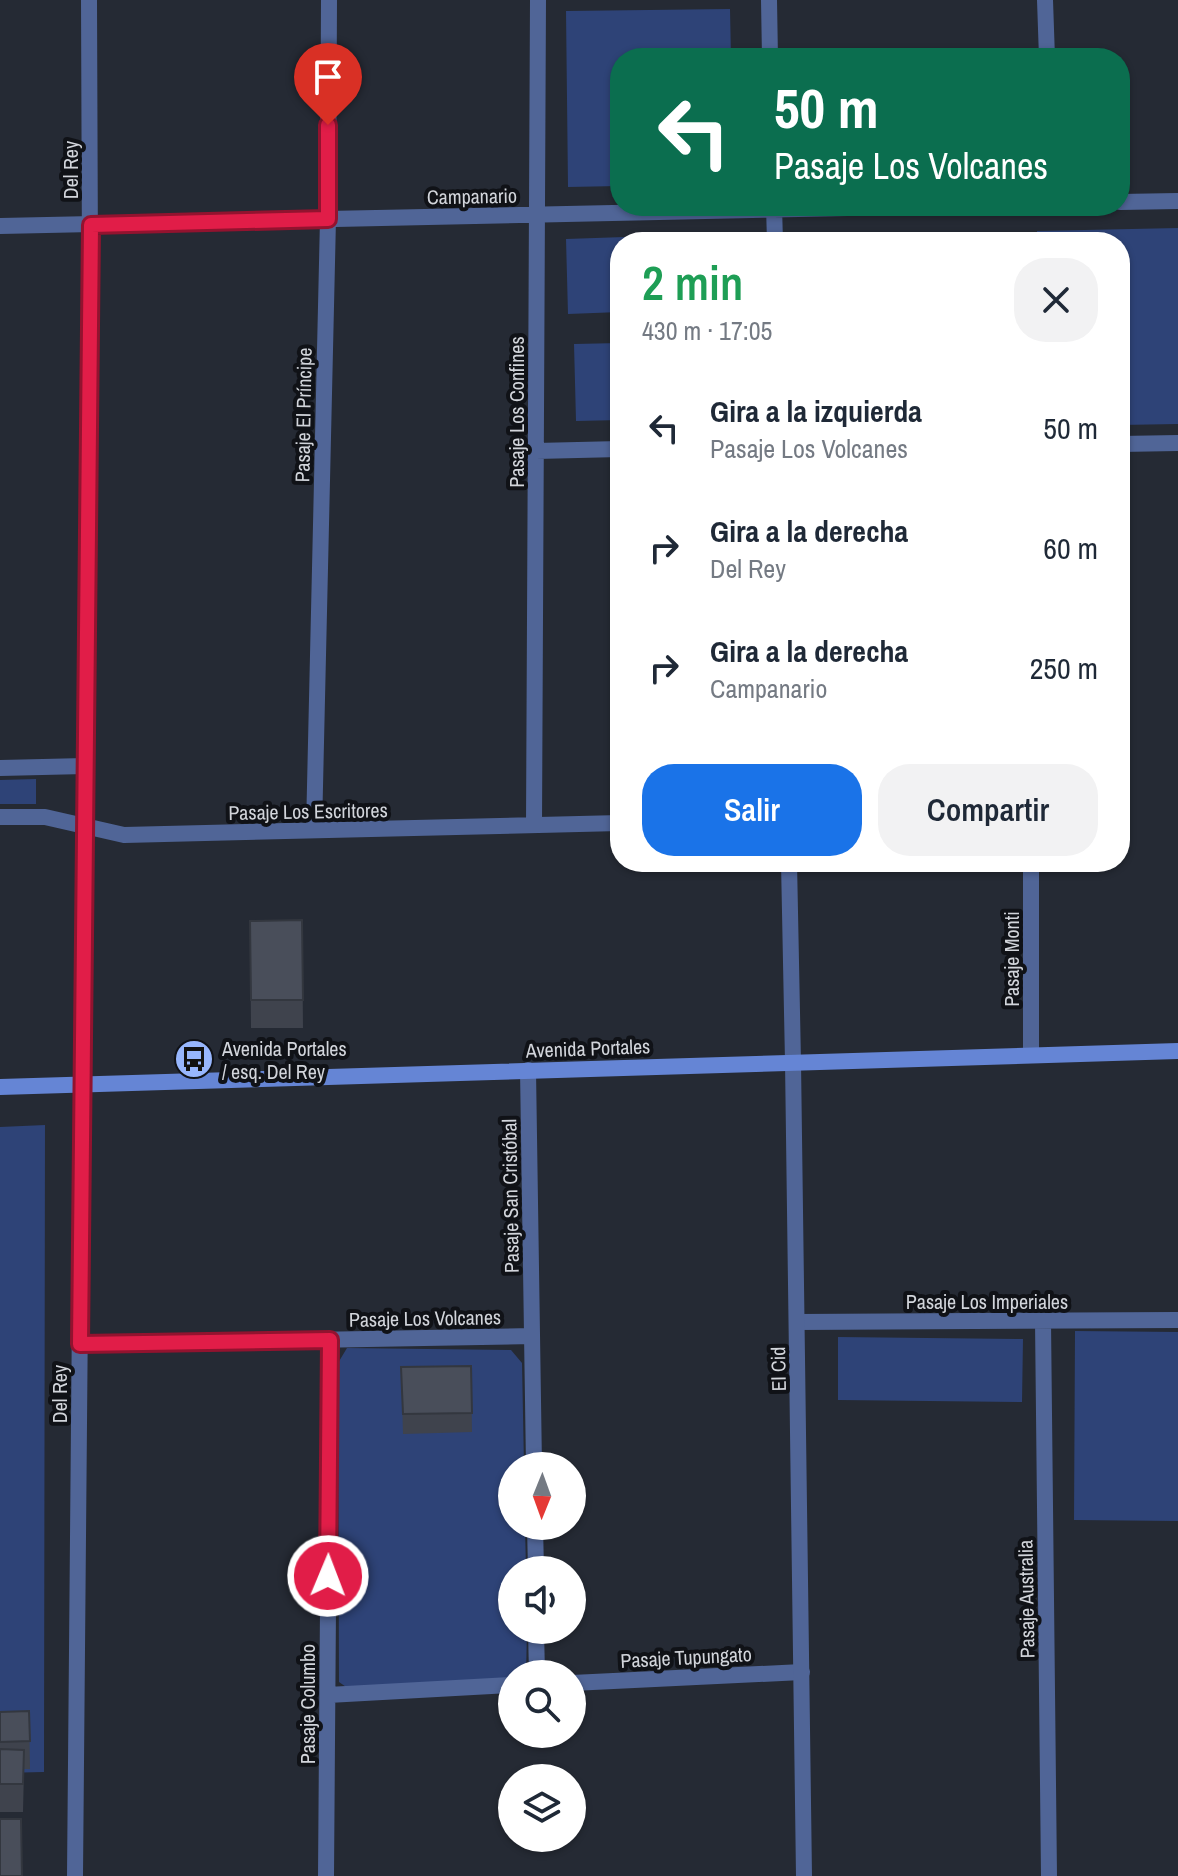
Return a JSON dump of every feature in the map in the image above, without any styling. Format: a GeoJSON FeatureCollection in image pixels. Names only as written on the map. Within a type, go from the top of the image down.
{"type":"FeatureCollection","features":[{"type":"Feature","properties":{"kind":"main road","name":"Avenida Portales"},"geometry":{"type":"LineString","coordinates":[[0,1087],[1178,1051]]}},
{"type":"Feature","properties":{"kind":"street","name":"Del Rey"},"geometry":{"type":"LineString","coordinates":[[75,1876],[91,225],[89,0]]}},
{"type":"Feature","properties":{"kind":"street","name":"Pasaje El Príncipe"},"geometry":{"type":"LineString","coordinates":[[314,830],[328,219],[329,0]]}},
{"type":"Feature","properties":{"kind":"street","name":"Pasaje Los Confines"},"geometry":{"type":"LineString","coordinates":[[534,825],[538,0]]}},
{"type":"Feature","properties":{"kind":"street"},"geometry":{"type":"LineString","coordinates":[[769,0],[770,48]]}},
{"type":"Feature","properties":{"kind":"street"},"geometry":{"type":"LineString","coordinates":[[1045,0],[1047,48]]}},
{"type":"Feature","properties":{"kind":"street"},"geometry":{"type":"LineString","coordinates":[[1130,202],[1178,201]]}},
{"type":"Feature","properties":{"kind":"street","name":"Campanario"},"geometry":{"type":"LineString","coordinates":[[0,226],[610,213]]}},
{"type":"Feature","properties":{"kind":"street"},"geometry":{"type":"LineString","coordinates":[[1130,444],[1178,443]]}},
{"type":"Feature","properties":{"kind":"street"},"geometry":{"type":"LineString","coordinates":[[536,451],[610,449]]}},
{"type":"Feature","properties":{"kind":"street"},"geometry":{"type":"LineString","coordinates":[[0,768],[85,766]]}},
{"type":"Feature","properties":{"kind":"street","name":"Pasaje Los Escritores"},"geometry":{"type":"LineString","coordinates":[[0,817],[45,817],[124,835],[610,823]]}},
{"type":"Feature","properties":{"kind":"street","name":"El Cid"},"geometry":{"type":"LineString","coordinates":[[789,872],[804,1876]]}},
{"type":"Feature","properties":{"kind":"street","name":"Pasaje Monti"},"geometry":{"type":"LineString","coordinates":[[1031,872],[1031,1055]]}},
{"type":"Feature","properties":{"kind":"street","name":"Pasaje San Cristóbal"},"geometry":{"type":"LineString","coordinates":[[528,1070],[534,1452]]}},
{"type":"Feature","properties":{"kind":"street","name":"Pasaje Los Imperiales"},"geometry":{"type":"LineString","coordinates":[[797,1322],[1178,1320]]}},
{"type":"Feature","properties":{"kind":"street","name":"Pasaje Australia"},"geometry":{"type":"LineString","coordinates":[[1043,1321],[1049,1876]]}},
{"type":"Feature","properties":{"kind":"street","name":"Pasaje Los Volcanes"},"geometry":{"type":"LineString","coordinates":[[80,1344],[532,1336]]}},
{"type":"Feature","properties":{"kind":"street","name":"Pasaje Columbo"},"geometry":{"type":"LineString","coordinates":[[326,1876],[330,1340]]}},
{"type":"Feature","properties":{"kind":"street","name":"Pasaje Tupungato"},"geometry":{"type":"LineString","coordinates":[[586,1682],[802,1672]]}},
{"type":"Feature","properties":{"kind":"street"},"geometry":{"type":"LineString","coordinates":[[328,1695],[498,1686]]}},
{"type":"Feature","properties":{"kind":"shaded area"},"geometry":{"type":"Polygon","coordinates":[[[730,9],[731,48],[610,48],[610,186],[568,187],[566,11],[730,9]]]}},
{"type":"Feature","properties":{"kind":"shaded area"},"geometry":{"type":"Polygon","coordinates":[[[1178,228],[1178,424],[1130,425],[1130,232],[1037,231],[1178,228]]]}},
{"type":"Feature","properties":{"kind":"shaded area"},"geometry":{"type":"Polygon","coordinates":[[[610,237],[610,312],[568,314],[566,239],[610,237]]]}},
{"type":"Feature","properties":{"kind":"shaded area"},"geometry":{"type":"Polygon","coordinates":[[[610,343],[610,420],[576,421],[574,344],[610,343]]]}},
{"type":"Feature","properties":{"kind":"shaded area"},"geometry":{"type":"Polygon","coordinates":[[[36,779],[36,804],[0,804],[0,780],[36,779]]]}},
{"type":"Feature","properties":{"kind":"shaded area"},"geometry":{"type":"Polygon","coordinates":[[[45,1125],[44,1772],[0,1773],[0,1127],[45,1125]]]}},
{"type":"Feature","properties":{"kind":"shaded area"},"geometry":{"type":"Polygon","coordinates":[[[1075,1331],[1178,1332],[1178,1521],[1074,1520],[1075,1331]]]}},
{"type":"Feature","properties":{"kind":"shaded area"},"geometry":{"type":"Polygon","coordinates":[[[838,1337],[1023,1339],[1022,1402],[838,1400],[838,1337]]]}},
{"type":"Feature","properties":{"kind":"shaded area"},"geometry":{"type":"Polygon","coordinates":[[[347,1348],[511,1350],[522,1363],[524,1452],[498,1452],[498,1540],[525,1540],[526,1556],[498,1556],[498,1644],[527,1644],[526,1660],[498,1660],[498,1679],[349,1689],[339,1682],[338,1363],[347,1348]]]}},
{"type":"Feature","properties":{"kind":"building"},"geometry":{"type":"Polygon","coordinates":[[[302,920],[303,1000],[251,1000],[250,921],[302,920]]]}},
{"type":"Feature","properties":{"kind":"building"},"geometry":{"type":"Polygon","coordinates":[[[471,1366],[472,1413],[403,1414],[401,1367],[471,1366]]]}},
{"type":"Feature","properties":{"kind":"building"},"geometry":{"type":"Polygon","coordinates":[[[29,1711],[30,1741],[0,1742],[0,1712],[29,1711]]]}},
{"type":"Feature","properties":{"kind":"building"},"geometry":{"type":"Polygon","coordinates":[[[0,1749],[24,1750],[23,1784],[0,1784],[0,1749]]]}},
{"type":"Feature","properties":{"kind":"building"},"geometry":{"type":"Polygon","coordinates":[[[0,1819],[21,1819],[22,1876],[0,1876],[0,1819]]]}},
{"type":"Feature","properties":{"kind":"place","name":"Avenida Portales / esq. Del Rey"},"geometry":{"type":"Point","coordinates":[194,1059]}},
{"type":"Feature","properties":{"kind":"route"},"geometry":{"type":"LineString","coordinates":[[328,125],[328,219],[91,225],[80,1344],[330,1340],[328,1576]]}}]}
